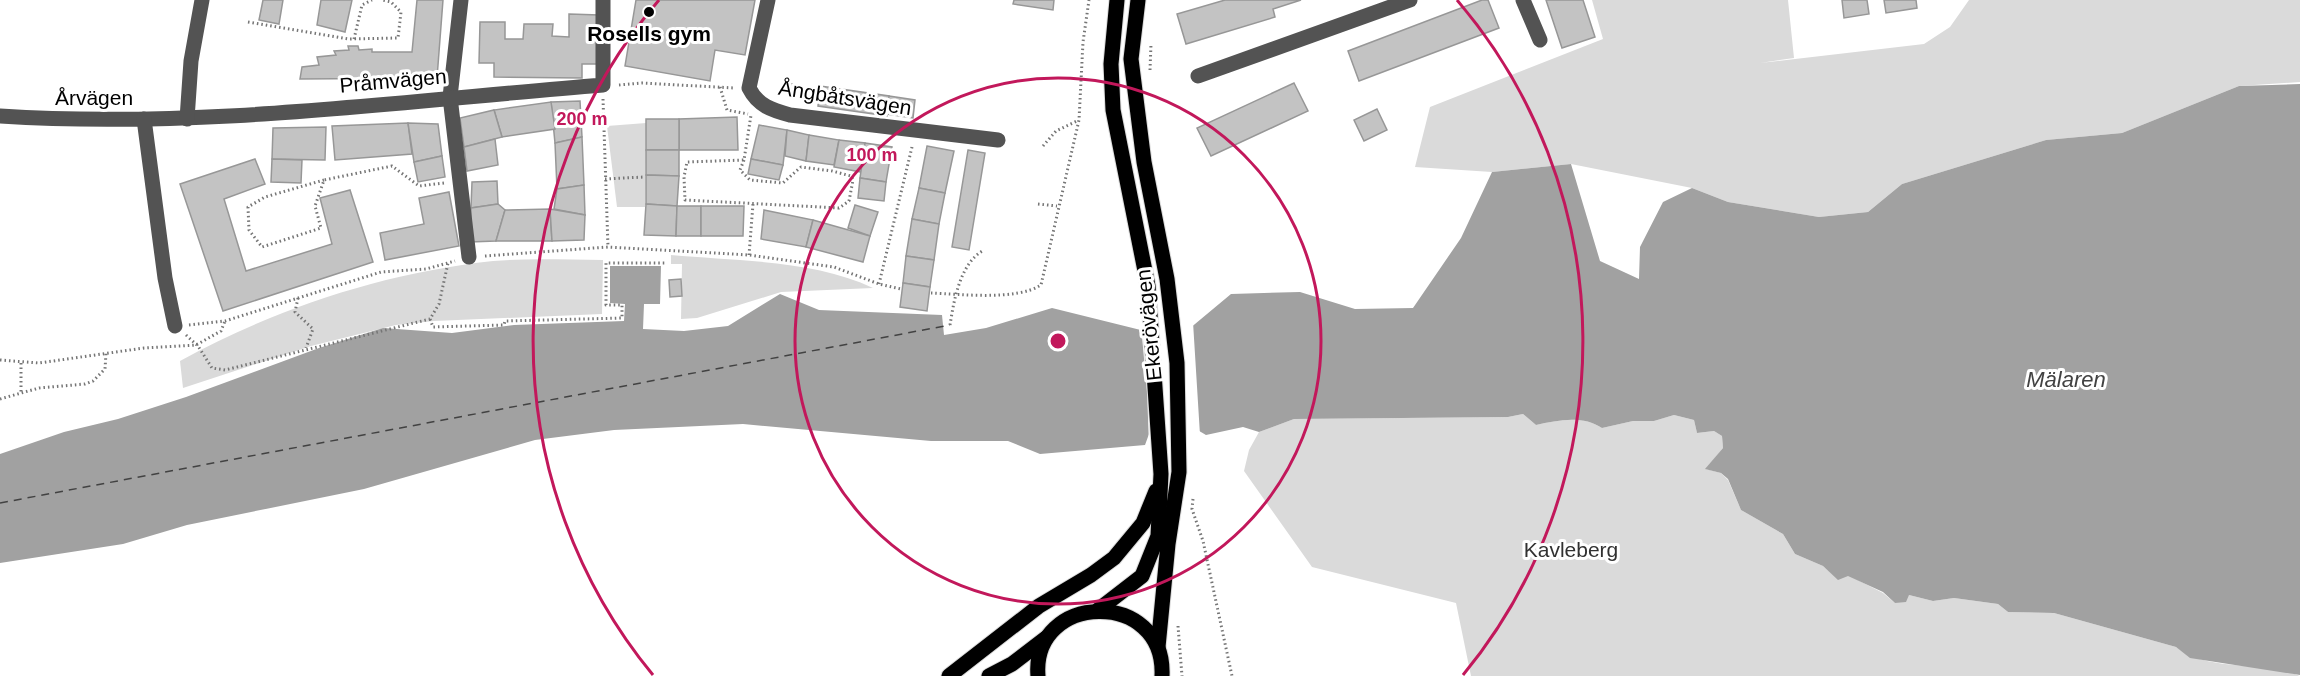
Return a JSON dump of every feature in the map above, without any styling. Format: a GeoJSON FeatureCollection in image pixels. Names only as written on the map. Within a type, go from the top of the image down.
{"type":"FeatureCollection","features":[{"type":"Feature","properties":{"kind":"main road","name":"Ekerövägen"},"geometry":{"type":"LineString","coordinates":[[1098,610],[1142,576],[1158,536],[1160,477],[1148,286],[1113,110],[1111,63],[1117,0]]}},
{"type":"Feature","properties":{"kind":"main road","name":"Ekerövägen"},"geometry":{"type":"LineString","coordinates":[[1138,0],[1131,59],[1144,162],[1167,279],[1177,363],[1179,472],[1168,544],[1158,647],[1162,676]]}},
{"type":"Feature","properties":{"kind":"main road","name":"Ekerövägen"},"geometry":{"type":"LineString","coordinates":[[949,676],[1039,606],[1114,558],[1143,522],[1160,477]]}},
{"type":"Feature","properties":{"kind":"main road"},"geometry":{"type":"LineString","coordinates":[[989,676],[1012,664],[1068,619],[1098,610],[1114,611],[1136,621],[1150,634],[1158,647]]}},
{"type":"Feature","properties":{"kind":"main road"},"geometry":{"type":"LineString","coordinates":[[1038,676],[1039,658],[1048,637]]}},
{"type":"Feature","properties":{"kind":"street"},"geometry":{"type":"LineString","coordinates":[[187,119],[191,61],[202,0]]}},
{"type":"Feature","properties":{"kind":"street"},"geometry":{"type":"LineString","coordinates":[[461,0],[450,97],[469,257]]}},
{"type":"Feature","properties":{"kind":"street"},"geometry":{"type":"LineString","coordinates":[[603,0],[603,85]]}},
{"type":"Feature","properties":{"kind":"street","name":"Ångbåtsvägen"},"geometry":{"type":"LineString","coordinates":[[768,0],[751,93],[769,110],[790,115],[998,140]]}},
{"type":"Feature","properties":{"kind":"street"},"geometry":{"type":"LineString","coordinates":[[1198,76],[1410,0]]}},
{"type":"Feature","properties":{"kind":"street"},"geometry":{"type":"LineString","coordinates":[[1523,0],[1540,40]]}},
{"type":"Feature","properties":{"kind":"street","name":"Pråmvägen"},"geometry":{"type":"LineString","coordinates":[[187,119],[603,85]]}},
{"type":"Feature","properties":{"kind":"street","name":"Årvägen"},"geometry":{"type":"LineString","coordinates":[[0,116],[49,119],[187,119]]}},
{"type":"Feature","properties":{"kind":"street"},"geometry":{"type":"LineString","coordinates":[[144,119],[165,278],[175,326]]}},
{"type":"Feature","properties":{"kind":"path"},"geometry":{"type":"LineString","coordinates":[[354,39],[362,6],[372,0]]}},
{"type":"Feature","properties":{"kind":"path"},"geometry":{"type":"LineString","coordinates":[[248,22],[313,35],[354,39],[398,38],[401,12],[391,2],[382,0]]}},
{"type":"Feature","properties":{"kind":"path"},"geometry":{"type":"LineString","coordinates":[[931,292],[1003,294],[1033,290],[1041,285],[1079,120],[1083,42],[1089,0]]}},
{"type":"Feature","properties":{"kind":"path"},"geometry":{"type":"LineString","coordinates":[[608,248],[603,85],[642,83],[751,93],[744,160],[740,170],[750,180],[783,183],[801,168],[832,171],[850,176],[853,180],[849,201],[839,208],[685,200],[682,177],[687,162],[744,160]]}},
{"type":"Feature","properties":{"kind":"path"},"geometry":{"type":"LineString","coordinates":[[1043,146],[1056,131],[1079,120]]}},
{"type":"Feature","properties":{"kind":"path"},"geometry":{"type":"LineString","coordinates":[[879,284],[916,130]]}},
{"type":"Feature","properties":{"kind":"path"},"geometry":{"type":"LineString","coordinates":[[324,180],[315,206],[321,228],[262,247],[249,230],[248,207],[265,197],[324,180],[392,165],[419,186],[460,181]]}},
{"type":"Feature","properties":{"kind":"path"},"geometry":{"type":"LineString","coordinates":[[605,179],[644,177]]}},
{"type":"Feature","properties":{"kind":"path"},"geometry":{"type":"LineString","coordinates":[[749,255],[753,204]]}},
{"type":"Feature","properties":{"kind":"path"},"geometry":{"type":"LineString","coordinates":[[1038,204],[1058,206]]}},
{"type":"Feature","properties":{"kind":"path"},"geometry":{"type":"LineString","coordinates":[[175,326],[225,321],[381,272],[426,269],[469,257],[608,248],[749,255],[834,267],[879,284],[901,289]]}},
{"type":"Feature","properties":{"kind":"path"},"geometry":{"type":"LineString","coordinates":[[950,325],[955,294],[975,255],[984,250]]}},
{"type":"Feature","properties":{"kind":"path"},"geometry":{"type":"LineString","coordinates":[[430,319],[433,327],[504,325],[505,321],[622,318],[622,305],[606,305],[606,262],[666,263]]}},
{"type":"Feature","properties":{"kind":"path"},"geometry":{"type":"LineString","coordinates":[[175,326],[196,345],[212,368],[225,370],[430,319],[439,304],[448,263]]}},
{"type":"Feature","properties":{"kind":"path"},"geometry":{"type":"LineString","coordinates":[[298,298],[295,312],[313,329],[306,348]]}},
{"type":"Feature","properties":{"kind":"path"},"geometry":{"type":"LineString","coordinates":[[0,360],[21,363],[62,361],[106,353],[196,345],[221,331],[225,321]]}},
{"type":"Feature","properties":{"kind":"path"},"geometry":{"type":"LineString","coordinates":[[0,399],[21,393],[93,381],[105,369],[106,353]]}},
{"type":"Feature","properties":{"kind":"path"},"geometry":{"type":"LineString","coordinates":[[21,363],[21,393]]}},
{"type":"Feature","properties":{"kind":"path"},"geometry":{"type":"LineString","coordinates":[[1193,490],[1192,509],[1203,541],[1232,676]]}},
{"type":"Feature","properties":{"kind":"green space"},"geometry":{"type":"Polygon","coordinates":[[[1592,0],[1788,0],[1794,58],[1760,63],[1924,44],[1950,27],[1969,0],[2300,0],[2300,82],[2239,86],[2122,133],[2046,140],[1902,184],[1868,212],[1819,217],[1728,202],[1692,188],[1571,164],[1492,172],[1415,167],[1430,107],[1603,39],[1592,0]]]}},
{"type":"Feature","properties":{"kind":"green space"},"geometry":{"type":"Polygon","coordinates":[[[646,123],[645,207],[617,207],[607,126],[646,123]]]}},
{"type":"Feature","properties":{"kind":"green space"},"geometry":{"type":"Polygon","coordinates":[[[671,255],[801,267],[850,279],[873,288],[781,292],[697,318],[681,319],[682,264],[671,264],[671,255]]]}},
{"type":"Feature","properties":{"kind":"green space"},"geometry":{"type":"Polygon","coordinates":[[[603,260],[602,314],[434,321],[396,325],[311,346],[183,388],[180,361],[293,309],[371,284],[411,274],[493,261],[603,260]]]}},
{"type":"Feature","properties":{"kind":"green space","name":"Kavleberg"},"geometry":{"type":"Polygon","coordinates":[[[1523,414],[1536,425],[1562,420],[1579,420],[1602,428],[1633,421],[1654,421],[1674,415],[1694,420],[1697,433],[1714,431],[1722,436],[1723,448],[1706,469],[1721,473],[1728,480],[1741,510],[1783,534],[1795,554],[1823,566],[1838,579],[1848,575],[1883,593],[1895,603],[1909,595],[1933,601],[1954,598],[1998,604],[2008,612],[2054,613],[2176,647],[2204,660],[2269,668],[2300,676],[1471,676],[1456,603],[1312,567],[1244,471],[1249,450],[1259,432],[1294,419],[1508,417],[1523,414]]]}},
{"type":"Feature","properties":{"kind":"water","name":"Mälaren"},"geometry":{"type":"Polygon","coordinates":[[[2300,84],[2300,675],[2190,658],[2176,647],[2054,613],[2008,612],[1998,604],[1954,598],[1933,601],[1909,595],[1906,602],[1895,603],[1883,592],[1848,576],[1838,580],[1823,566],[1795,554],[1783,534],[1741,510],[1728,479],[1721,473],[1705,469],[1723,448],[1722,436],[1714,431],[1697,433],[1694,420],[1674,415],[1654,421],[1633,421],[1602,428],[1579,420],[1562,420],[1536,425],[1523,414],[1508,417],[1294,419],[1259,432],[1243,427],[1206,435],[1172,415],[1157,412],[1145,445],[1040,454],[1008,441],[931,441],[743,424],[614,430],[535,440],[364,489],[187,525],[123,544],[0,563],[0,454],[64,432],[118,419],[186,397],[319,348],[383,328],[452,333],[514,325],[624,321],[625,304],[610,303],[610,266],[661,266],[660,304],[644,304],[643,329],[684,331],[728,326],[780,294],[819,310],[942,315],[944,335],[986,328],[1052,308],[1177,339],[1231,294],[1300,292],[1355,309],[1413,308],[1461,238],[1492,172],[1571,164],[1600,261],[1639,279],[1640,247],[1663,202],[1692,188],[1728,202],[1819,217],[1868,212],[1902,184],[2046,140],[2122,133],[2239,86],[2300,84]]]}},
{"type":"Feature","properties":{"kind":"pier"},"geometry":{"type":"Polygon","coordinates":[[[1193,322],[1200,435],[1171,418],[1159,415],[1149,445],[1141,326],[1176,336],[1193,322]]]}},
{"type":"Feature","properties":{"kind":"building"},"geometry":{"type":"Polygon","coordinates":[[[263,0],[283,0],[279,24],[259,20],[263,0]]]}},
{"type":"Feature","properties":{"kind":"building"},"geometry":{"type":"Polygon","coordinates":[[[321,0],[352,0],[345,32],[317,25],[321,0]]]}},
{"type":"Feature","properties":{"kind":"building"},"geometry":{"type":"Polygon","coordinates":[[[417,0],[443,0],[437,78],[300,79],[302,67],[319,65],[317,57],[336,55],[334,51],[349,50],[348,46],[358,46],[359,50],[372,49],[372,52],[412,52],[417,0]]]}},
{"type":"Feature","properties":{"kind":"building"},"geometry":{"type":"Polygon","coordinates":[[[636,0],[755,0],[745,55],[715,50],[710,81],[625,66],[636,0]]]}},
{"type":"Feature","properties":{"kind":"building"},"geometry":{"type":"Polygon","coordinates":[[[1014,0],[1054,0],[1053,10],[1013,4],[1014,0]]]}},
{"type":"Feature","properties":{"kind":"building"},"geometry":{"type":"Polygon","coordinates":[[[1225,0],[1301,0],[1273,9],[1275,17],[1186,44],[1177,14],[1225,0]]]}},
{"type":"Feature","properties":{"kind":"building"},"geometry":{"type":"Polygon","coordinates":[[[1482,0],[1488,0],[1499,28],[1359,81],[1348,51],[1482,0]]]}},
{"type":"Feature","properties":{"kind":"building"},"geometry":{"type":"Polygon","coordinates":[[[1546,0],[1583,0],[1595,37],[1562,48],[1546,0]]]}},
{"type":"Feature","properties":{"kind":"building"},"geometry":{"type":"Polygon","coordinates":[[[1842,0],[1867,0],[1869,14],[1844,18],[1842,0]]]}},
{"type":"Feature","properties":{"kind":"building"},"geometry":{"type":"Polygon","coordinates":[[[1884,0],[1916,0],[1917,8],[1886,13],[1884,0]]]}},
{"type":"Feature","properties":{"kind":"building"},"geometry":{"type":"Polygon","coordinates":[[[569,14],[599,15],[598,64],[582,64],[582,78],[494,77],[494,63],[479,63],[480,22],[505,22],[505,39],[523,39],[524,24],[553,24],[552,36],[569,37],[569,14]]]}},
{"type":"Feature","properties":{"kind":"building"},"geometry":{"type":"Polygon","coordinates":[[[785,83],[793,84],[791,94],[784,93],[785,83]]]}},
{"type":"Feature","properties":{"kind":"building"},"geometry":{"type":"Polygon","coordinates":[[[1294,83],[1308,111],[1211,156],[1197,128],[1294,83]]]}},
{"type":"Feature","properties":{"kind":"building"},"geometry":{"type":"Polygon","coordinates":[[[820,86],[889,96],[887,116],[818,106],[820,86]]]}},
{"type":"Feature","properties":{"kind":"building"},"geometry":{"type":"Polygon","coordinates":[[[889,96],[915,100],[913,118],[887,114],[889,96]]]}},
{"type":"Feature","properties":{"kind":"building"},"geometry":{"type":"Polygon","coordinates":[[[580,101],[582,137],[555,143],[551,102],[580,101]]]}},
{"type":"Feature","properties":{"kind":"building"},"geometry":{"type":"Polygon","coordinates":[[[551,102],[555,129],[502,137],[494,110],[551,102]]]}},
{"type":"Feature","properties":{"kind":"building"},"geometry":{"type":"Polygon","coordinates":[[[1377,109],[1387,130],[1364,141],[1354,120],[1377,109]]]}},
{"type":"Feature","properties":{"kind":"building"},"geometry":{"type":"Polygon","coordinates":[[[494,110],[502,137],[464,147],[460,118],[494,110]]]}},
{"type":"Feature","properties":{"kind":"building"},"geometry":{"type":"Polygon","coordinates":[[[737,117],[738,150],[679,150],[679,119],[737,117]]]}},
{"type":"Feature","properties":{"kind":"building"},"geometry":{"type":"Polygon","coordinates":[[[646,119],[679,119],[679,150],[646,150],[646,119]]]}},
{"type":"Feature","properties":{"kind":"building"},"geometry":{"type":"Polygon","coordinates":[[[408,123],[412,154],[335,160],[332,126],[408,123]]]}},
{"type":"Feature","properties":{"kind":"building"},"geometry":{"type":"Polygon","coordinates":[[[408,123],[438,124],[442,156],[414,162],[408,123]]]}},
{"type":"Feature","properties":{"kind":"building"},"geometry":{"type":"Polygon","coordinates":[[[759,125],[787,130],[783,165],[751,159],[759,125]]]}},
{"type":"Feature","properties":{"kind":"building"},"geometry":{"type":"Polygon","coordinates":[[[326,127],[325,160],[272,159],[273,128],[326,127]]]}},
{"type":"Feature","properties":{"kind":"building"},"geometry":{"type":"Polygon","coordinates":[[[787,130],[809,135],[806,161],[785,156],[787,130]]]}},
{"type":"Feature","properties":{"kind":"building"},"geometry":{"type":"Polygon","coordinates":[[[809,135],[839,140],[834,165],[806,161],[809,135]]]}},
{"type":"Feature","properties":{"kind":"building"},"geometry":{"type":"Polygon","coordinates":[[[582,137],[584,185],[557,189],[555,143],[582,137]]]}},
{"type":"Feature","properties":{"kind":"building"},"geometry":{"type":"Polygon","coordinates":[[[495,139],[498,165],[467,171],[464,147],[495,139]]]}},
{"type":"Feature","properties":{"kind":"building"},"geometry":{"type":"Polygon","coordinates":[[[839,140],[865,143],[861,172],[834,167],[839,140]]]}},
{"type":"Feature","properties":{"kind":"building"},"geometry":{"type":"Polygon","coordinates":[[[865,143],[892,147],[886,182],[860,178],[865,143]]]}},
{"type":"Feature","properties":{"kind":"building"},"geometry":{"type":"Polygon","coordinates":[[[927,146],[954,151],[945,193],[919,188],[927,146]]]}},
{"type":"Feature","properties":{"kind":"building"},"geometry":{"type":"Polygon","coordinates":[[[646,150],[679,150],[679,176],[646,175],[646,150]]]}},
{"type":"Feature","properties":{"kind":"building"},"geometry":{"type":"Polygon","coordinates":[[[968,150],[985,153],[969,250],[952,247],[968,150]]]}},
{"type":"Feature","properties":{"kind":"building"},"geometry":{"type":"Polygon","coordinates":[[[442,156],[445,177],[418,182],[414,162],[442,156]]]}},
{"type":"Feature","properties":{"kind":"building"},"geometry":{"type":"Polygon","coordinates":[[[255,159],[265,184],[224,199],[246,271],[332,244],[320,198],[350,190],[373,262],[223,311],[180,184],[255,159]]]}},
{"type":"Feature","properties":{"kind":"building"},"geometry":{"type":"Polygon","coordinates":[[[272,159],[302,160],[301,183],[271,182],[272,159]]]}},
{"type":"Feature","properties":{"kind":"building"},"geometry":{"type":"Polygon","coordinates":[[[751,159],[783,165],[779,180],[748,174],[751,159]]]}},
{"type":"Feature","properties":{"kind":"building"},"geometry":{"type":"Polygon","coordinates":[[[646,175],[679,176],[677,206],[646,204],[646,175]]]}},
{"type":"Feature","properties":{"kind":"building"},"geometry":{"type":"Polygon","coordinates":[[[860,178],[886,182],[884,201],[858,198],[860,178]]]}},
{"type":"Feature","properties":{"kind":"building"},"geometry":{"type":"Polygon","coordinates":[[[497,181],[498,204],[471,208],[472,182],[497,181]]]}},
{"type":"Feature","properties":{"kind":"building"},"geometry":{"type":"Polygon","coordinates":[[[584,185],[585,215],[554,209],[557,189],[584,185]]]}},
{"type":"Feature","properties":{"kind":"building"},"geometry":{"type":"Polygon","coordinates":[[[919,188],[945,193],[939,224],[912,219],[919,188]]]}},
{"type":"Feature","properties":{"kind":"building"},"geometry":{"type":"Polygon","coordinates":[[[449,192],[459,246],[385,260],[380,233],[424,224],[419,198],[449,192]]]}},
{"type":"Feature","properties":{"kind":"building"},"geometry":{"type":"Polygon","coordinates":[[[498,204],[505,210],[496,241],[470,242],[471,208],[498,204]]]}},
{"type":"Feature","properties":{"kind":"building"},"geometry":{"type":"Polygon","coordinates":[[[646,204],[677,206],[676,236],[644,235],[646,204]]]}},
{"type":"Feature","properties":{"kind":"building"},"geometry":{"type":"Polygon","coordinates":[[[855,205],[878,212],[870,236],[848,228],[855,205]]]}},
{"type":"Feature","properties":{"kind":"building"},"geometry":{"type":"Polygon","coordinates":[[[677,206],[701,206],[701,236],[676,236],[677,206]]]}},
{"type":"Feature","properties":{"kind":"building"},"geometry":{"type":"Polygon","coordinates":[[[701,206],[744,206],[743,236],[701,236],[701,206]]]}},
{"type":"Feature","properties":{"kind":"building"},"geometry":{"type":"Polygon","coordinates":[[[550,209],[552,241],[496,241],[505,210],[550,209]]]}},
{"type":"Feature","properties":{"kind":"building"},"geometry":{"type":"Polygon","coordinates":[[[550,209],[585,215],[584,240],[552,241],[550,209]]]}},
{"type":"Feature","properties":{"kind":"building"},"geometry":{"type":"Polygon","coordinates":[[[764,210],[813,220],[806,247],[761,239],[764,210]]]}},
{"type":"Feature","properties":{"kind":"building"},"geometry":{"type":"Polygon","coordinates":[[[912,219],[939,224],[934,260],[906,256],[912,219]]]}},
{"type":"Feature","properties":{"kind":"building"},"geometry":{"type":"Polygon","coordinates":[[[813,220],[870,236],[863,262],[806,247],[813,220]]]}},
{"type":"Feature","properties":{"kind":"building"},"geometry":{"type":"Polygon","coordinates":[[[906,256],[934,260],[930,287],[903,283],[906,256]]]}},
{"type":"Feature","properties":{"kind":"building"},"geometry":{"type":"Polygon","coordinates":[[[681,279],[682,296],[670,297],[669,280],[681,279]]]}},
{"type":"Feature","properties":{"kind":"building"},"geometry":{"type":"Polygon","coordinates":[[[903,283],[930,287],[927,311],[900,307],[903,283]]]}},
{"type":"Feature","properties":{"kind":"ferry route"},"geometry":{"type":"LineString","coordinates":[[0,503],[950,325]]}},
{"type":"Feature","properties":{"kind":"place","name":"Rosells gym"},"geometry":{"type":"Point","coordinates":[649,12]}}]}
